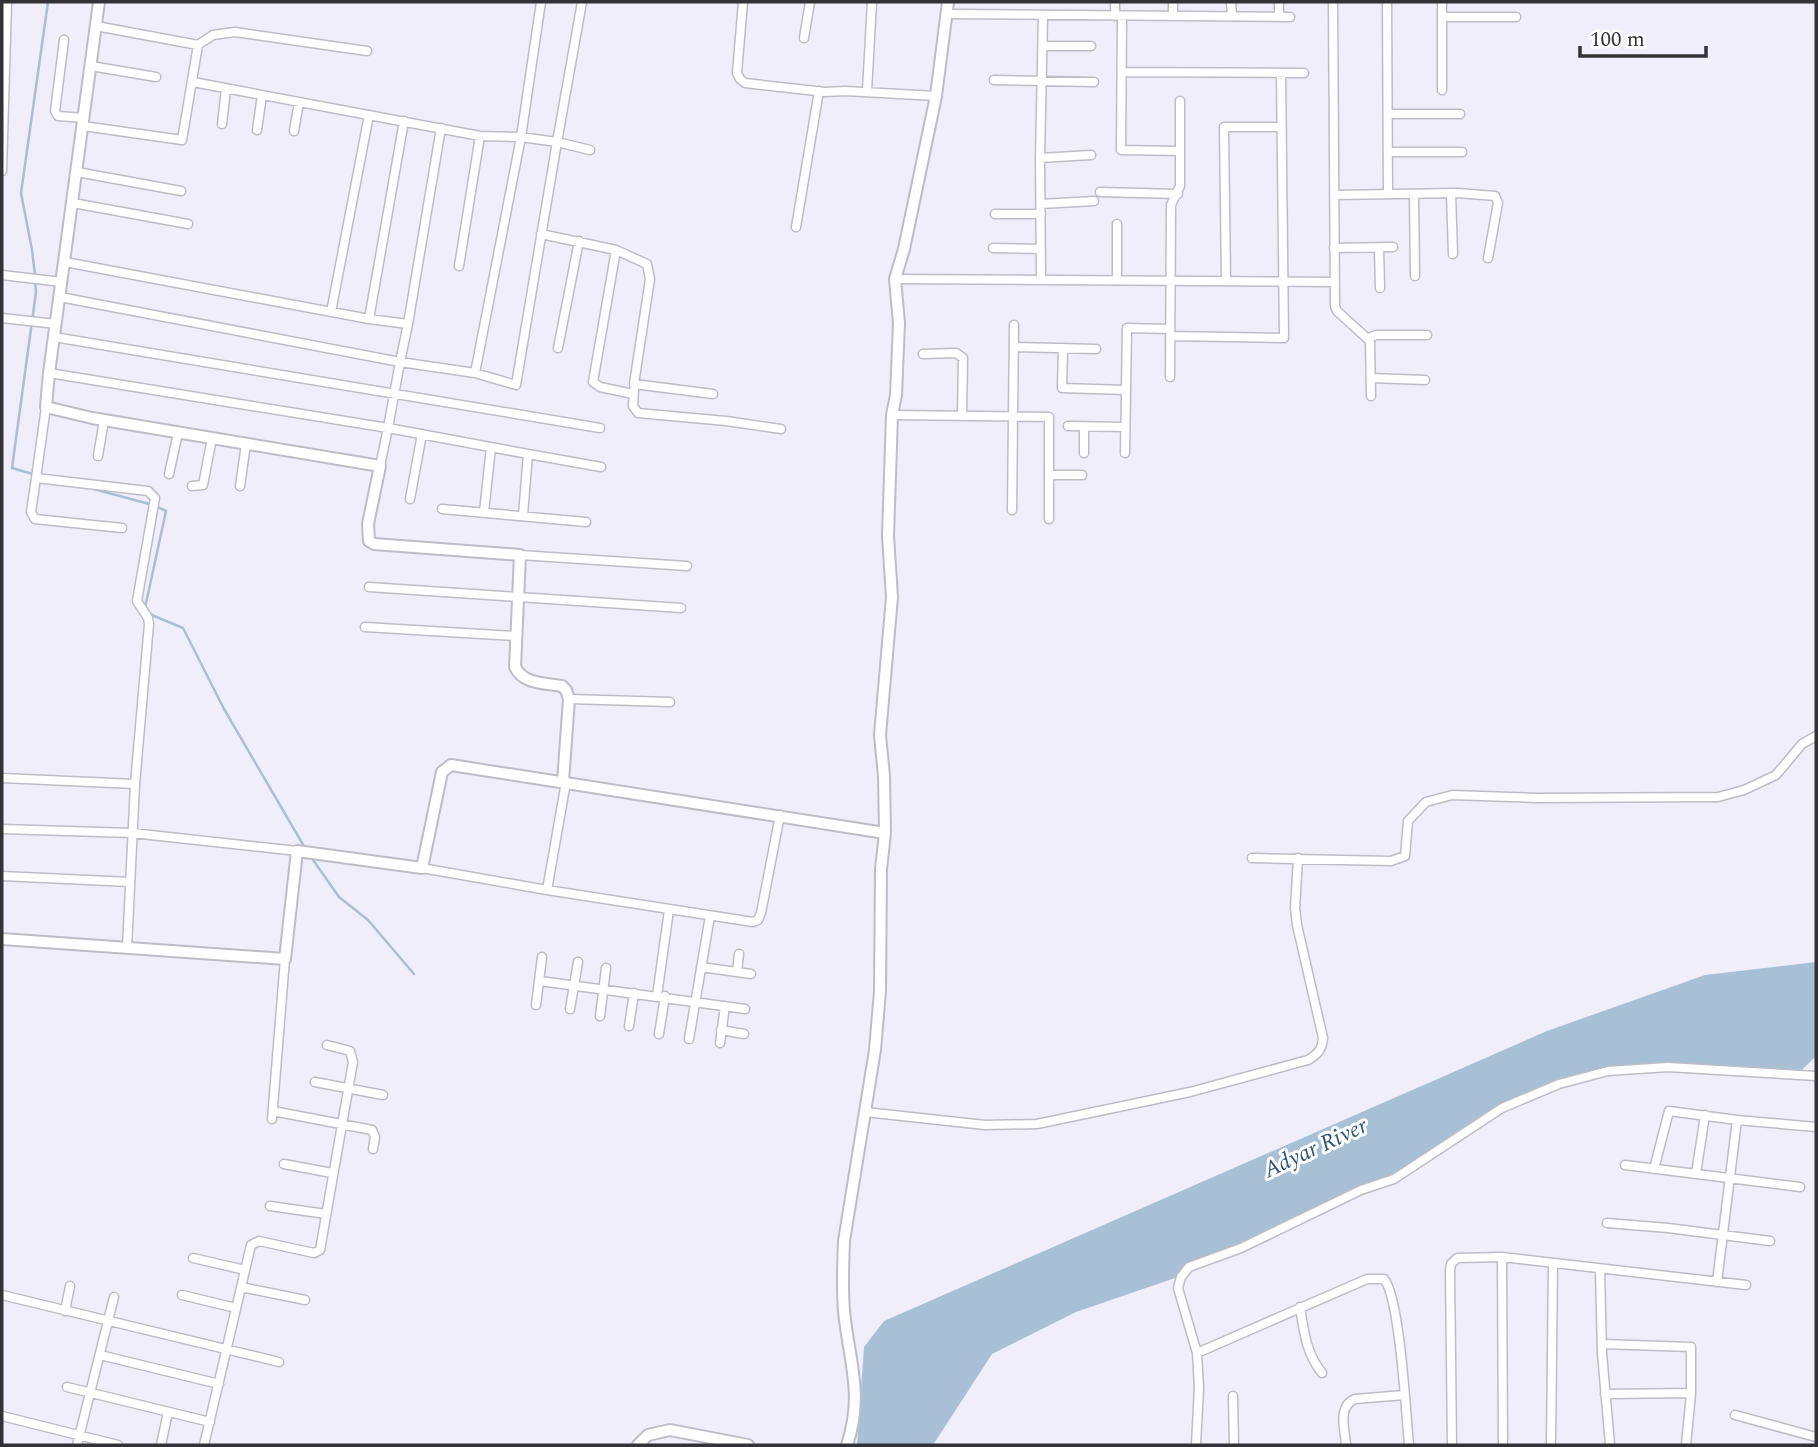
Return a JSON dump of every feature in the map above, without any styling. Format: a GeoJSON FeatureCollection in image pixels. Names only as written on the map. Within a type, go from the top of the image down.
{"type":"FeatureCollection","features":[{"type":"Feature","properties":{"kind":"street"},"geometry":{"type":"LineString","coordinates":[[2,171],[7,2]]}},
{"type":"Feature","properties":{"kind":"street"},"geometry":{"type":"LineString","coordinates":[[99,2],[31,512],[35,519],[122,528]]}},
{"type":"Feature","properties":{"kind":"street"},"geometry":{"type":"LineString","coordinates":[[475,373],[521,137],[541,2]]}},
{"type":"Feature","properties":{"kind":"street"},"geometry":{"type":"LineString","coordinates":[[60,297],[400,362],[475,373],[516,385],[582,2]]}},
{"type":"Feature","properties":{"kind":"street"},"geometry":{"type":"LineString","coordinates":[[743,2],[737,73],[745,83],[819,92],[936,96]]}},
{"type":"Feature","properties":{"kind":"street"},"geometry":{"type":"LineString","coordinates":[[804,38],[810,2]]}},
{"type":"Feature","properties":{"kind":"street"},"geometry":{"type":"LineString","coordinates":[[867,92],[872,2]]}},
{"type":"Feature","properties":{"kind":"street"},"geometry":{"type":"LineString","coordinates":[[847,1445],[853,1427],[856,1387],[844,1314],[842,1280],[845,1241],[875,1050],[880,991],[881,869],[885,833],[880,735],[892,597],[888,536],[892,415],[896,395],[899,323],[895,278],[904,249],[936,96],[948,2]]}},
{"type":"Feature","properties":{"kind":"street"},"geometry":{"type":"LineString","coordinates":[[1115,2],[1119,16],[1122,72],[1121,150],[1180,151]]}},
{"type":"Feature","properties":{"kind":"street"},"geometry":{"type":"LineString","coordinates":[[1173,2],[1173,16]]}},
{"type":"Feature","properties":{"kind":"street"},"geometry":{"type":"LineString","coordinates":[[1231,2],[1232,16]]}},
{"type":"Feature","properties":{"kind":"street"},"geometry":{"type":"LineString","coordinates":[[1279,2],[1279,17]]}},
{"type":"Feature","properties":{"kind":"street"},"geometry":{"type":"LineString","coordinates":[[1333,2],[1335,306],[1338,312],[1369,338],[1371,396]]}},
{"type":"Feature","properties":{"kind":"street"},"geometry":{"type":"LineString","coordinates":[[1387,2],[1388,194]]}},
{"type":"Feature","properties":{"kind":"street"},"geometry":{"type":"LineString","coordinates":[[1442,2],[1442,90]]}},
{"type":"Feature","properties":{"kind":"street"},"geometry":{"type":"LineString","coordinates":[[947,14],[1290,17]]}},
{"type":"Feature","properties":{"kind":"street"},"geometry":{"type":"LineString","coordinates":[[1041,280],[1043,15]]}},
{"type":"Feature","properties":{"kind":"street"},"geometry":{"type":"LineString","coordinates":[[1442,17],[1516,18]]}},
{"type":"Feature","properties":{"kind":"street"},"geometry":{"type":"LineString","coordinates":[[96,26],[198,45],[213,35],[235,32],[367,51]]}},
{"type":"Feature","properties":{"kind":"street"},"geometry":{"type":"LineString","coordinates":[[64,40],[55,111],[58,116],[182,141],[198,45]]}},
{"type":"Feature","properties":{"kind":"street"},"geometry":{"type":"LineString","coordinates":[[1043,46],[1091,46]]}},
{"type":"Feature","properties":{"kind":"street"},"geometry":{"type":"LineString","coordinates":[[91,66],[156,76]]}},
{"type":"Feature","properties":{"kind":"street"},"geometry":{"type":"LineString","coordinates":[[1122,72],[1304,73]]}},
{"type":"Feature","properties":{"kind":"street"},"geometry":{"type":"LineString","coordinates":[[1125,453],[1126,328],[1170,333],[1284,338],[1280,73]]}},
{"type":"Feature","properties":{"kind":"street"},"geometry":{"type":"LineString","coordinates":[[994,80],[1094,82]]}},
{"type":"Feature","properties":{"kind":"street"},"geometry":{"type":"LineString","coordinates":[[193,82],[480,136],[521,137],[590,150]]}},
{"type":"Feature","properties":{"kind":"street"},"geometry":{"type":"LineString","coordinates":[[222,124],[226,89]]}},
{"type":"Feature","properties":{"kind":"street"},"geometry":{"type":"LineString","coordinates":[[796,227],[819,92]]}},
{"type":"Feature","properties":{"kind":"street"},"geometry":{"type":"LineString","coordinates":[[257,130],[262,95]]}},
{"type":"Feature","properties":{"kind":"street"},"geometry":{"type":"LineString","coordinates":[[1170,377],[1171,205],[1178,194],[1180,101]]}},
{"type":"Feature","properties":{"kind":"street"},"geometry":{"type":"LineString","coordinates":[[294,131],[299,102]]}},
{"type":"Feature","properties":{"kind":"street"},"geometry":{"type":"LineString","coordinates":[[1388,114],[1460,114]]}},
{"type":"Feature","properties":{"kind":"street"},"geometry":{"type":"LineString","coordinates":[[331,312],[369,115]]}},
{"type":"Feature","properties":{"kind":"street"},"geometry":{"type":"LineString","coordinates":[[369,319],[404,121]]}},
{"type":"Feature","properties":{"kind":"street"},"geometry":{"type":"LineString","coordinates":[[1226,281],[1224,127],[1281,127]]}},
{"type":"Feature","properties":{"kind":"street"},"geometry":{"type":"LineString","coordinates":[[441,128],[408,324],[368,524],[369,541],[374,544],[687,566]]}},
{"type":"Feature","properties":{"kind":"street"},"geometry":{"type":"LineString","coordinates":[[459,266],[480,136]]}},
{"type":"Feature","properties":{"kind":"street"},"geometry":{"type":"LineString","coordinates":[[1388,152],[1462,152]]}},
{"type":"Feature","properties":{"kind":"street"},"geometry":{"type":"LineString","coordinates":[[1040,158],[1091,155]]}},
{"type":"Feature","properties":{"kind":"street"},"geometry":{"type":"LineString","coordinates":[[77,172],[181,191]]}},
{"type":"Feature","properties":{"kind":"street"},"geometry":{"type":"LineString","coordinates":[[1100,192],[1178,194]]}},
{"type":"Feature","properties":{"kind":"street"},"geometry":{"type":"LineString","coordinates":[[1334,195],[1451,193],[1497,198],[1488,258]]}},
{"type":"Feature","properties":{"kind":"street"},"geometry":{"type":"LineString","coordinates":[[1451,193],[1453,254]]}},
{"type":"Feature","properties":{"kind":"street"},"geometry":{"type":"LineString","coordinates":[[1414,194],[1415,276]]}},
{"type":"Feature","properties":{"kind":"street"},"geometry":{"type":"LineString","coordinates":[[1041,204],[1094,201]]}},
{"type":"Feature","properties":{"kind":"street"},"geometry":{"type":"LineString","coordinates":[[73,203],[188,224]]}},
{"type":"Feature","properties":{"kind":"street"},"geometry":{"type":"LineString","coordinates":[[995,214],[1041,214]]}},
{"type":"Feature","properties":{"kind":"street"},"geometry":{"type":"LineString","coordinates":[[1117,224],[1117,281]]}},
{"type":"Feature","properties":{"kind":"street"},"geometry":{"type":"LineString","coordinates":[[541,234],[616,250],[647,264],[650,269],[634,389],[633,406],[638,412],[781,429]]}},
{"type":"Feature","properties":{"kind":"street"},"geometry":{"type":"LineString","coordinates":[[558,348],[579,241]]}},
{"type":"Feature","properties":{"kind":"street"},"geometry":{"type":"LineString","coordinates":[[1334,248],[1393,247]]}},
{"type":"Feature","properties":{"kind":"street"},"geometry":{"type":"LineString","coordinates":[[993,248],[1041,248]]}},
{"type":"Feature","properties":{"kind":"street"},"geometry":{"type":"LineString","coordinates":[[1379,248],[1380,288]]}},
{"type":"Feature","properties":{"kind":"street"},"geometry":{"type":"LineString","coordinates":[[616,250],[593,382],[600,387],[713,394]]}},
{"type":"Feature","properties":{"kind":"street"},"geometry":{"type":"LineString","coordinates":[[65,262],[408,324]]}},
{"type":"Feature","properties":{"kind":"street"},"geometry":{"type":"LineString","coordinates":[[2,275],[62,282]]}},
{"type":"Feature","properties":{"kind":"street"},"geometry":{"type":"LineString","coordinates":[[895,278],[1334,282]]}},
{"type":"Feature","properties":{"kind":"street"},"geometry":{"type":"LineString","coordinates":[[2,318],[56,324]]}},
{"type":"Feature","properties":{"kind":"street"},"geometry":{"type":"LineString","coordinates":[[1012,510],[1014,324]]}},
{"type":"Feature","properties":{"kind":"street"},"geometry":{"type":"LineString","coordinates":[[1369,338],[1376,335],[1427,335]]}},
{"type":"Feature","properties":{"kind":"street"},"geometry":{"type":"LineString","coordinates":[[54,337],[600,428]]}},
{"type":"Feature","properties":{"kind":"street"},"geometry":{"type":"LineString","coordinates":[[1014,347],[1096,349]]}},
{"type":"Feature","properties":{"kind":"street"},"geometry":{"type":"LineString","coordinates":[[1063,348],[1062,388],[1126,390]]}},
{"type":"Feature","properties":{"kind":"street"},"geometry":{"type":"LineString","coordinates":[[923,354],[956,353],[963,358],[962,416]]}},
{"type":"Feature","properties":{"kind":"street"},"geometry":{"type":"LineString","coordinates":[[49,373],[388,428],[601,467]]}},
{"type":"Feature","properties":{"kind":"street"},"geometry":{"type":"LineString","coordinates":[[1371,378],[1425,380]]}},
{"type":"Feature","properties":{"kind":"street"},"geometry":{"type":"LineString","coordinates":[[46,407],[104,420],[380,466]]}},
{"type":"Feature","properties":{"kind":"street"},"geometry":{"type":"LineString","coordinates":[[892,415],[1049,417],[1049,519]]}},
{"type":"Feature","properties":{"kind":"street"},"geometry":{"type":"LineString","coordinates":[[98,456],[104,420]]}},
{"type":"Feature","properties":{"kind":"street"},"geometry":{"type":"LineString","coordinates":[[1068,426],[1125,427]]}},
{"type":"Feature","properties":{"kind":"street"},"geometry":{"type":"LineString","coordinates":[[1084,426],[1084,453]]}},
{"type":"Feature","properties":{"kind":"street"},"geometry":{"type":"LineString","coordinates":[[169,474],[178,433]]}},
{"type":"Feature","properties":{"kind":"street"},"geometry":{"type":"LineString","coordinates":[[410,499],[422,434]]}},
{"type":"Feature","properties":{"kind":"street"},"geometry":{"type":"LineString","coordinates":[[192,486],[203,485],[212,438]]}},
{"type":"Feature","properties":{"kind":"street"},"geometry":{"type":"LineString","coordinates":[[240,486],[246,444]]}},
{"type":"Feature","properties":{"kind":"street"},"geometry":{"type":"LineString","coordinates":[[484,512],[491,447]]}},
{"type":"Feature","properties":{"kind":"street"},"geometry":{"type":"LineString","coordinates":[[523,515],[528,453]]}},
{"type":"Feature","properties":{"kind":"street"},"geometry":{"type":"LineString","coordinates":[[1049,475],[1082,475]]}},
{"type":"Feature","properties":{"kind":"street"},"geometry":{"type":"LineString","coordinates":[[36,478],[148,491],[155,498],[137,601],[149,624],[135,784],[127,948]]}},
{"type":"Feature","properties":{"kind":"street"},"geometry":{"type":"LineString","coordinates":[[442,509],[586,522]]}},
{"type":"Feature","properties":{"kind":"street"},"geometry":{"type":"LineString","coordinates":[[520,555],[515,667],[524,679],[562,686],[569,699],[564,781],[547,890]]}},
{"type":"Feature","properties":{"kind":"street"},"geometry":{"type":"LineString","coordinates":[[369,587],[681,608]]}},
{"type":"Feature","properties":{"kind":"street"},"geometry":{"type":"LineString","coordinates":[[365,627],[515,636]]}},
{"type":"Feature","properties":{"kind":"street"},"geometry":{"type":"LineString","coordinates":[[569,699],[670,702]]}},
{"type":"Feature","properties":{"kind":"street"},"geometry":{"type":"LineString","coordinates":[[1252,858],[1391,861],[1405,856],[1408,821],[1426,802],[1452,794],[1538,798],[1718,797],[1744,790],[1776,775],[1802,744],[1816,736]]}},
{"type":"Feature","properties":{"kind":"street"},"geometry":{"type":"LineString","coordinates":[[422,868],[442,772],[445,768],[459,765],[885,833]]}},
{"type":"Feature","properties":{"kind":"street"},"geometry":{"type":"LineString","coordinates":[[2,778],[135,784]]}},
{"type":"Feature","properties":{"kind":"street"},"geometry":{"type":"LineString","coordinates":[[2,829],[132,833],[297,851],[422,868],[741,921],[758,920],[761,913],[780,815]]}},
{"type":"Feature","properties":{"kind":"street"},"geometry":{"type":"LineString","coordinates":[[297,851],[285,959],[273,1115],[374,1132],[373,1149]]}},
{"type":"Feature","properties":{"kind":"street"},"geometry":{"type":"LineString","coordinates":[[865,1112],[985,1125],[1037,1124],[1190,1092],[1308,1060],[1317,1055],[1323,1038],[1296,916],[1298,858]]}},
{"type":"Feature","properties":{"kind":"street"},"geometry":{"type":"LineString","coordinates":[[2,876],[130,882]]}},
{"type":"Feature","properties":{"kind":"street"},"geometry":{"type":"LineString","coordinates":[[659,1034],[669,910]]}},
{"type":"Feature","properties":{"kind":"street"},"geometry":{"type":"LineString","coordinates":[[689,1039],[710,916]]}},
{"type":"Feature","properties":{"kind":"street"},"geometry":{"type":"LineString","coordinates":[[2,939],[285,959]]}},
{"type":"Feature","properties":{"kind":"street"},"geometry":{"type":"LineString","coordinates":[[737,972],[739,954]]}},
{"type":"Feature","properties":{"kind":"street"},"geometry":{"type":"LineString","coordinates":[[536,1006],[542,957]]}},
{"type":"Feature","properties":{"kind":"street"},"geometry":{"type":"LineString","coordinates":[[570,1009],[578,962]]}},
{"type":"Feature","properties":{"kind":"street"},"geometry":{"type":"LineString","coordinates":[[701,967],[751,974]]}},
{"type":"Feature","properties":{"kind":"street"},"geometry":{"type":"LineString","coordinates":[[600,1016],[606,968]]}},
{"type":"Feature","properties":{"kind":"street"},"geometry":{"type":"LineString","coordinates":[[540,981],[745,1009]]}},
{"type":"Feature","properties":{"kind":"street"},"geometry":{"type":"LineString","coordinates":[[629,1026],[634,993]]}},
{"type":"Feature","properties":{"kind":"street"},"geometry":{"type":"LineString","coordinates":[[720,1043],[725,1006]]}},
{"type":"Feature","properties":{"kind":"street"},"geometry":{"type":"LineString","coordinates":[[721,1030],[744,1034]]}},
{"type":"Feature","properties":{"kind":"street"},"geometry":{"type":"LineString","coordinates":[[204,1445],[251,1245],[259,1241],[309,1253],[318,1253],[320,1250],[353,1055],[346,1049],[327,1045]]}},
{"type":"Feature","properties":{"kind":"street"},"geometry":{"type":"LineString","coordinates":[[1196,1445],[1199,1388],[1197,1353],[1178,1289],[1181,1277],[1189,1268],[1241,1248],[1362,1190],[1394,1179],[1474,1125],[1524,1097],[1559,1084],[1608,1071],[1637,1068],[1700,1068],[1816,1076]]}},
{"type":"Feature","properties":{"kind":"street"},"geometry":{"type":"LineString","coordinates":[[315,1082],[383,1095]]}},
{"type":"Feature","properties":{"kind":"street"},"geometry":{"type":"LineString","coordinates":[[1654,1169],[1669,1111],[1816,1126]]}},
{"type":"Feature","properties":{"kind":"street"},"geometry":{"type":"LineString","coordinates":[[1696,1174],[1705,1115]]}},
{"type":"Feature","properties":{"kind":"street"},"geometry":{"type":"LineString","coordinates":[[1717,1282],[1737,1120]]}},
{"type":"Feature","properties":{"kind":"street"},"geometry":{"type":"LineString","coordinates":[[284,1164],[332,1173]]}},
{"type":"Feature","properties":{"kind":"street"},"geometry":{"type":"LineString","coordinates":[[1625,1165],[1800,1187]]}},
{"type":"Feature","properties":{"kind":"street"},"geometry":{"type":"LineString","coordinates":[[270,1206],[326,1214]]}},
{"type":"Feature","properties":{"kind":"street"},"geometry":{"type":"LineString","coordinates":[[1607,1223],[1770,1241]]}},
{"type":"Feature","properties":{"kind":"street"},"geometry":{"type":"LineString","coordinates":[[1452,1445],[1451,1264],[1457,1258],[1502,1257],[1746,1285]]}},
{"type":"Feature","properties":{"kind":"street"},"geometry":{"type":"LineString","coordinates":[[1502,1257],[1503,1445]]}},
{"type":"Feature","properties":{"kind":"street"},"geometry":{"type":"LineString","coordinates":[[192,1258],[245,1270]]}},
{"type":"Feature","properties":{"kind":"street"},"geometry":{"type":"LineString","coordinates":[[1551,1445],[1553,1263]]}},
{"type":"Feature","properties":{"kind":"street"},"geometry":{"type":"LineString","coordinates":[[1600,1270],[1602,1344],[1610,1445]]}},
{"type":"Feature","properties":{"kind":"street"},"geometry":{"type":"LineString","coordinates":[[1197,1353],[1367,1279],[1384,1279],[1391,1294],[1409,1445]]}},
{"type":"Feature","properties":{"kind":"street"},"geometry":{"type":"LineString","coordinates":[[65,1311],[70,1286]]}},
{"type":"Feature","properties":{"kind":"street"},"geometry":{"type":"LineString","coordinates":[[241,1286],[304,1300]]}},
{"type":"Feature","properties":{"kind":"street"},"geometry":{"type":"LineString","coordinates":[[2,1295],[279,1362]]}},
{"type":"Feature","properties":{"kind":"street"},"geometry":{"type":"LineString","coordinates":[[182,1295],[236,1308]]}},
{"type":"Feature","properties":{"kind":"street"},"geometry":{"type":"LineString","coordinates":[[78,1445],[114,1297]]}},
{"type":"Feature","properties":{"kind":"street"},"geometry":{"type":"LineString","coordinates":[[1300,1307],[1307,1348],[1322,1373]]}},
{"type":"Feature","properties":{"kind":"street"},"geometry":{"type":"LineString","coordinates":[[1602,1344],[1691,1347],[1686,1445]]}},
{"type":"Feature","properties":{"kind":"street"},"geometry":{"type":"LineString","coordinates":[[100,1355],[219,1384]]}},
{"type":"Feature","properties":{"kind":"street"},"geometry":{"type":"LineString","coordinates":[[67,1387],[210,1422]]}},
{"type":"Feature","properties":{"kind":"street"},"geometry":{"type":"LineString","coordinates":[[1605,1394],[1690,1393]]}},
{"type":"Feature","properties":{"kind":"street"},"geometry":{"type":"LineString","coordinates":[[1346,1445],[1343,1416],[1349,1401],[1404,1395]]}},
{"type":"Feature","properties":{"kind":"street"},"geometry":{"type":"LineString","coordinates":[[1233,1396],[1234,1445]]}},
{"type":"Feature","properties":{"kind":"street"},"geometry":{"type":"LineString","coordinates":[[161,1445],[168,1412]]}},
{"type":"Feature","properties":{"kind":"street"},"geometry":{"type":"LineString","coordinates":[[1735,1415],[1816,1437]]}},
{"type":"Feature","properties":{"kind":"street"},"geometry":{"type":"LineString","coordinates":[[2,1416],[118,1445]]}},
{"type":"Feature","properties":{"kind":"street"},"geometry":{"type":"LineString","coordinates":[[638,1445],[648,1435],[670,1430],[748,1445]]}},
{"type":"Feature","properties":{"kind":"water","name":"Adyar River"},"geometry":{"type":"Polygon","coordinates":[[[1816,962],[1816,1056],[1796,1076],[1718,1069],[1606,1070],[1514,1102],[1368,1192],[1175,1278],[1076,1312],[992,1354],[933,1445],[857,1445],[864,1347],[884,1321],[1547,1031],[1705,975],[1816,962]]]}},
{"type":"Feature","properties":{"kind":"waterway"},"geometry":{"type":"LineString","coordinates":[[35,275],[21,193],[48,2]]}},
{"type":"Feature","properties":{"kind":"waterway"},"geometry":{"type":"LineString","coordinates":[[35,282],[36,292],[12,468],[36,475]]}},
{"type":"Feature","properties":{"kind":"waterway"},"geometry":{"type":"LineString","coordinates":[[90,488],[166,511],[145,608]]}},
{"type":"Feature","properties":{"kind":"waterway"},"geometry":{"type":"LineString","coordinates":[[147,613],[183,628],[224,709],[305,848]]}},
{"type":"Feature","properties":{"kind":"waterway"},"geometry":{"type":"LineString","coordinates":[[311,857],[339,897],[368,920],[414,974]]}}]}
